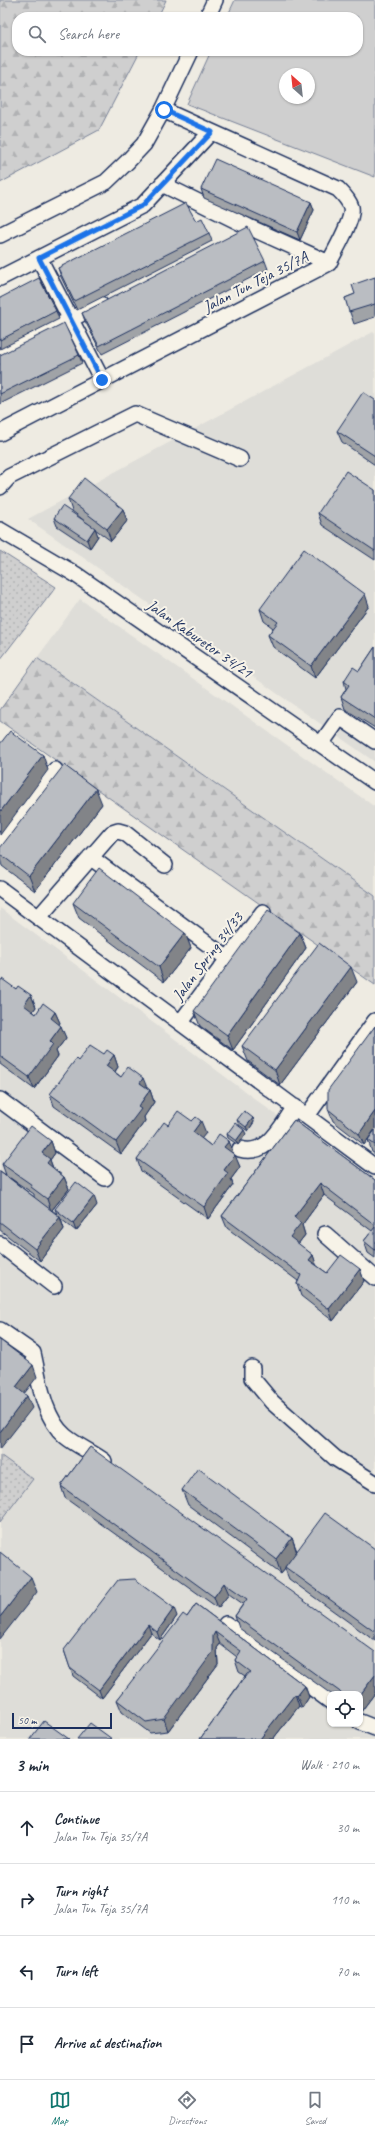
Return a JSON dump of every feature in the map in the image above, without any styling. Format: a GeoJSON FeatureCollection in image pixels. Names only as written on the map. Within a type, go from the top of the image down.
{"type":"FeatureCollection","features":[{"type":"Feature","properties":{"kind":"street"},"geometry":{"type":"LineString","coordinates":[[209,12],[215,0]]}},
{"type":"Feature","properties":{"kind":"street"},"geometry":{"type":"LineString","coordinates":[[0,235],[106,182],[144,144],[164,110],[189,56]]}},
{"type":"Feature","properties":{"kind":"street","name":"Jalan Tun Teja 35/7A"},"geometry":{"type":"LineString","coordinates":[[0,433],[330,263],[351,218],[351,207],[346,197],[338,189],[164,110]]}},
{"type":"Feature","properties":{"kind":"street"},"geometry":{"type":"LineString","coordinates":[[0,278],[143,205],[212,132]]}},
{"type":"Feature","properties":{"kind":"street"},"geometry":{"type":"LineString","coordinates":[[162,184],[249,227],[330,263]]}},
{"type":"Feature","properties":{"kind":"street"},"geometry":{"type":"LineString","coordinates":[[236,234],[249,227]]}},
{"type":"Feature","properties":{"kind":"street"},"geometry":{"type":"LineString","coordinates":[[39,258],[102,380]]}},
{"type":"Feature","properties":{"kind":"street"},"geometry":{"type":"LineString","coordinates":[[0,356],[112,298]]}},
{"type":"Feature","properties":{"kind":"street"},"geometry":{"type":"LineString","coordinates":[[0,487],[9,477],[136,414],[240,459]]}},
{"type":"Feature","properties":{"kind":"street","name":"Jalan Kaburetor 34/21"},"geometry":{"type":"LineString","coordinates":[[0,530],[75,574],[375,782]]}},
{"type":"Feature","properties":{"kind":"street"},"geometry":{"type":"LineString","coordinates":[[321,744],[340,717],[375,741]]}},
{"type":"Feature","properties":{"kind":"street"},"geometry":{"type":"LineString","coordinates":[[0,844],[55,770]]}},
{"type":"Feature","properties":{"kind":"street"},"geometry":{"type":"LineString","coordinates":[[39,917],[112,833],[118,831],[125,833],[165,865]]}},
{"type":"Feature","properties":{"kind":"street"},"geometry":{"type":"LineString","coordinates":[[90,857],[228,959]]}},
{"type":"Feature","properties":{"kind":"street"},"geometry":{"type":"LineString","coordinates":[[0,889],[375,1167]]}},
{"type":"Feature","properties":{"kind":"street","name":"Jalan Spring 34/33"},"geometry":{"type":"LineString","coordinates":[[181,1022],[263,912]]}},
{"type":"Feature","properties":{"kind":"street"},"geometry":{"type":"LineString","coordinates":[[240,1149],[248,1151],[266,1145],[275,1137],[301,1111],[375,1021]]}},
{"type":"Feature","properties":{"kind":"street"},"geometry":{"type":"LineString","coordinates":[[0,1100],[105,1178]]}},
{"type":"Feature","properties":{"kind":"street"},"geometry":{"type":"LineString","coordinates":[[325,1234],[375,1278]]}},
{"type":"Feature","properties":{"kind":"street"},"geometry":{"type":"LineString","coordinates":[[0,1244],[54,1286]]}},
{"type":"Feature","properties":{"kind":"street"},"geometry":{"type":"LineString","coordinates":[[0,1330],[32,1353],[42,1390],[54,1425],[65,1436],[113,1467]]}},
{"type":"Feature","properties":{"kind":"street"},"geometry":{"type":"LineString","coordinates":[[252,1368],[252,1378],[272,1402],[335,1458],[375,1483]]}},
{"type":"Feature","properties":{"kind":"street"},"geometry":{"type":"LineString","coordinates":[[226,1624],[327,1699]]}},
{"type":"Feature","properties":{"kind":"street"},"geometry":{"type":"LineString","coordinates":[[363,1723],[375,1728]]}},
{"type":"Feature","properties":{"kind":"shaded area"},"geometry":{"type":"Polygon","coordinates":[[[373,332],[375,334],[375,762],[28,519],[373,332]]]}},
{"type":"Feature","properties":{"kind":"shaded area"},"geometry":{"type":"Polygon","coordinates":[[[80,599],[375,807],[375,896],[37,658],[80,599]]]}},
{"type":"Feature","properties":{"kind":"shaded area"},"geometry":{"type":"Polygon","coordinates":[[[0,908],[375,1189],[375,1739],[0,1739],[0,908]]]}},
{"type":"Feature","properties":{"kind":"green space"},"geometry":{"type":"Polygon","coordinates":[[[0,0],[166,0],[160,12],[12,12],[12,56],[137,56],[99,130],[0,183],[0,0]]]}},
{"type":"Feature","properties":{"kind":"green space"},"geometry":{"type":"Polygon","coordinates":[[[235,0],[375,0],[375,177],[187,104],[209,56],[363,56],[363,12],[229,12],[235,0]]]}},
{"type":"Feature","properties":{"kind":"green space"},"geometry":{"type":"Polygon","coordinates":[[[0,551],[56,587],[0,660],[0,551]]]}},
{"type":"Feature","properties":{"kind":"green space"},"geometry":{"type":"Polygon","coordinates":[[[37,658],[375,896],[375,985],[0,721],[0,710],[37,658]]]}},
{"type":"Feature","properties":{"kind":"green space"},"geometry":{"type":"Polygon","coordinates":[[[0,1455],[33,1479],[0,1522],[0,1455]]]}},
{"type":"Feature","properties":{"kind":"building"},"geometry":{"type":"Polygon","coordinates":[[[215,159],[311,202],[297,232],[201,189],[215,159]]]}},
{"type":"Feature","properties":{"kind":"building"},"geometry":{"type":"Polygon","coordinates":[[[186,203],[196,221],[202,218],[209,233],[74,301],[58,268],[186,203]]]}},
{"type":"Feature","properties":{"kind":"building"},"geometry":{"type":"Polygon","coordinates":[[[248,227],[265,261],[99,346],[82,313],[248,227]]]}},
{"type":"Feature","properties":{"kind":"building"},"geometry":{"type":"Polygon","coordinates":[[[375,277],[375,304],[349,312],[345,298],[355,294],[352,285],[375,277]]]}},
{"type":"Feature","properties":{"kind":"building"},"geometry":{"type":"Polygon","coordinates":[[[39,278],[56,311],[0,340],[0,298],[39,278]]]}},
{"type":"Feature","properties":{"kind":"building"},"geometry":{"type":"Polygon","coordinates":[[[64,323],[79,355],[0,394],[0,355],[64,323]]]}},
{"type":"Feature","properties":{"kind":"building"},"geometry":{"type":"Polygon","coordinates":[[[363,392],[375,400],[375,456],[337,431],[363,392]]]}},
{"type":"Feature","properties":{"kind":"building"},"geometry":{"type":"Polygon","coordinates":[[[346,471],[375,490],[375,551],[318,513],[346,471]]]}},
{"type":"Feature","properties":{"kind":"building"},"geometry":{"type":"Polygon","coordinates":[[[84,478],[123,509],[107,529],[68,499],[84,478]]]}},
{"type":"Feature","properties":{"kind":"building"},"geometry":{"type":"Polygon","coordinates":[[[62,506],[95,528],[87,540],[54,518],[62,506]]]}},
{"type":"Feature","properties":{"kind":"building"},"geometry":{"type":"Polygon","coordinates":[[[304,549],[365,594],[311,666],[268,635],[278,622],[260,609],[304,549]]]}},
{"type":"Feature","properties":{"kind":"building"},"geometry":{"type":"Polygon","coordinates":[[[375,647],[375,719],[341,697],[349,685],[344,681],[353,667],[359,671],[375,647]]]}},
{"type":"Feature","properties":{"kind":"building"},"geometry":{"type":"Polygon","coordinates":[[[10,731],[43,755],[0,812],[0,744],[10,731]]]}},
{"type":"Feature","properties":{"kind":"building"},"geometry":{"type":"Polygon","coordinates":[[[64,765],[96,789],[29,876],[0,854],[0,848],[64,765]]]}},
{"type":"Feature","properties":{"kind":"building"},"geometry":{"type":"Polygon","coordinates":[[[99,868],[185,933],[159,967],[73,903],[99,868]]]}},
{"type":"Feature","properties":{"kind":"building"},"geometry":{"type":"Polygon","coordinates":[[[268,910],[300,933],[227,1035],[194,1011],[268,910]]]}},
{"type":"Feature","properties":{"kind":"building"},"geometry":{"type":"Polygon","coordinates":[[[319,943],[351,967],[275,1070],[242,1046],[319,943]]]}},
{"type":"Feature","properties":{"kind":"building"},"geometry":{"type":"Polygon","coordinates":[[[2,979],[16,989],[18,986],[31,995],[24,1005],[36,1014],[43,1003],[55,1012],[51,1018],[61,1026],[50,1041],[53,1044],[29,1077],[0,1056],[0,982],[2,979]]]}},
{"type":"Feature","properties":{"kind":"building"},"geometry":{"type":"Polygon","coordinates":[[[375,1026],[375,1111],[359,1134],[328,1109],[328,1090],[375,1026]]]}},
{"type":"Feature","properties":{"kind":"building"},"geometry":{"type":"Polygon","coordinates":[[[90,1045],[104,1054],[107,1050],[114,1055],[106,1066],[121,1077],[128,1067],[143,1078],[140,1083],[150,1090],[138,1107],[141,1109],[116,1142],[50,1094],[76,1059],[78,1061],[90,1045]]]}},
{"type":"Feature","properties":{"kind":"building"},"geometry":{"type":"Polygon","coordinates":[[[178,1111],[192,1121],[196,1117],[201,1121],[193,1132],[211,1146],[219,1134],[229,1141],[224,1147],[235,1155],[224,1170],[228,1173],[204,1207],[137,1159],[164,1122],[168,1125],[178,1111]]]}},
{"type":"Feature","properties":{"kind":"building"},"geometry":{"type":"Polygon","coordinates":[[[244,1111],[253,1118],[246,1127],[237,1120],[244,1111]]]}},
{"type":"Feature","properties":{"kind":"building"},"geometry":{"type":"Polygon","coordinates":[[[294,1120],[375,1180],[375,1225],[320,1183],[294,1217],[301,1223],[290,1237],[313,1255],[309,1260],[327,1273],[341,1255],[360,1269],[329,1309],[297,1284],[301,1275],[222,1216],[294,1120]]]}},
{"type":"Feature","properties":{"kind":"building"},"geometry":{"type":"Polygon","coordinates":[[[235,1123],[244,1130],[236,1141],[227,1134],[235,1123]]]}},
{"type":"Feature","properties":{"kind":"building"},"geometry":{"type":"Polygon","coordinates":[[[31,1126],[51,1141],[42,1153],[50,1159],[47,1163],[64,1177],[47,1199],[31,1187],[32,1185],[2,1164],[31,1126]]]}},
{"type":"Feature","properties":{"kind":"building"},"geometry":{"type":"Polygon","coordinates":[[[375,1130],[375,1145],[368,1140],[375,1130]]]}},
{"type":"Feature","properties":{"kind":"building"},"geometry":{"type":"Polygon","coordinates":[[[0,1171],[60,1217],[35,1249],[0,1222],[0,1171]]]}},
{"type":"Feature","properties":{"kind":"building"},"geometry":{"type":"Polygon","coordinates":[[[76,1182],[94,1196],[73,1223],[55,1209],[76,1182]]]}},
{"type":"Feature","properties":{"kind":"building"},"geometry":{"type":"Polygon","coordinates":[[[375,1227],[375,1250],[364,1241],[375,1227]]]}},
{"type":"Feature","properties":{"kind":"building"},"geometry":{"type":"Polygon","coordinates":[[[0,1340],[33,1365],[16,1387],[27,1396],[0,1432],[0,1340]]]}},
{"type":"Feature","properties":{"kind":"building"},"geometry":{"type":"Polygon","coordinates":[[[90,1447],[375,1652],[375,1675],[363,1691],[339,1691],[235,1616],[247,1599],[224,1583],[214,1597],[61,1486],[90,1447]]]}},
{"type":"Feature","properties":{"kind":"building"},"geometry":{"type":"Polygon","coordinates":[[[198,1468],[292,1538],[276,1559],[182,1490],[198,1468]]]}},
{"type":"Feature","properties":{"kind":"building"},"geometry":{"type":"Polygon","coordinates":[[[325,1513],[375,1549],[375,1632],[285,1567],[325,1513]]]}},
{"type":"Feature","properties":{"kind":"building"},"geometry":{"type":"Polygon","coordinates":[[[0,1552],[31,1577],[0,1617],[0,1552]]]}},
{"type":"Feature","properties":{"kind":"building"},"geometry":{"type":"Polygon","coordinates":[[[135,1579],[174,1608],[157,1632],[148,1625],[99,1690],[70,1668],[64,1650],[118,1580],[135,1579]]]}},
{"type":"Feature","properties":{"kind":"building"},"geometry":{"type":"Polygon","coordinates":[[[196,1604],[305,1686],[297,1696],[295,1694],[260,1739],[200,1739],[247,1674],[251,1672],[235,1660],[241,1651],[215,1632],[213,1636],[213,1652],[164,1719],[146,1722],[117,1700],[183,1614],[187,1617],[196,1604]]]}},
{"type":"Feature","properties":{"kind":"building"},"geometry":{"type":"Polygon","coordinates":[[[44,1721],[69,1739],[30,1739],[44,1721]]]}},
{"type":"Feature","properties":{"kind":"building"},"geometry":{"type":"Polygon","coordinates":[[[90,1723],[112,1739],[77,1739],[90,1723]]]}},
{"type":"Feature","properties":{"kind":"route"},"geometry":{"type":"LineString","coordinates":[[102,380],[39,258],[143,205],[212,132],[164,110]]}}]}
